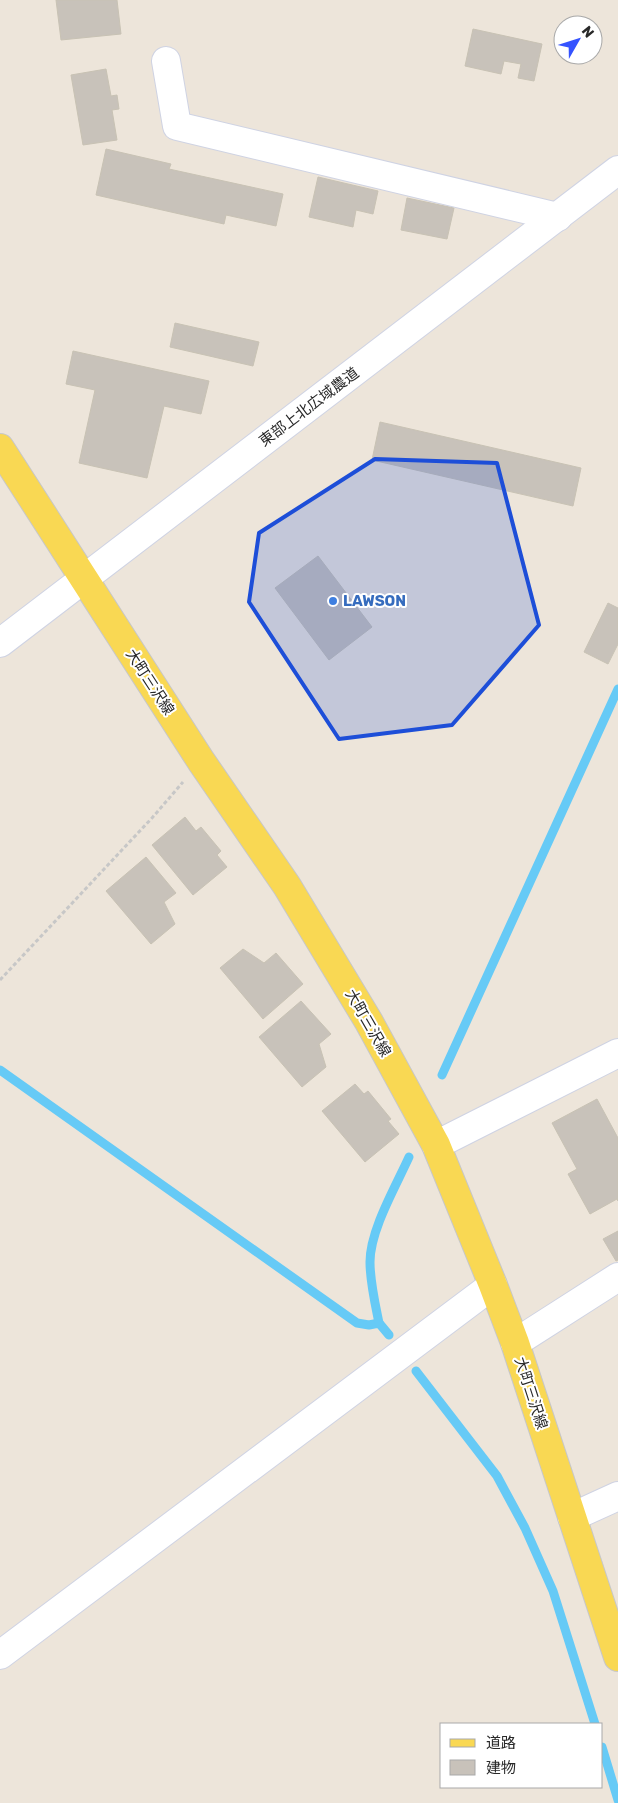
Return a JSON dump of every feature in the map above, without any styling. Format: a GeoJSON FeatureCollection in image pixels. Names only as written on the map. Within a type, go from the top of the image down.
{"type":"FeatureCollection","features":[{"type":"Feature","properties":{"kind":"main road","name":"大町三沢線"},"geometry":{"type":"LineString","coordinates":[[0,448],[201,761],[287,886],[369,1022],[436,1145],[515,1343],[618,1658]]}},
{"type":"Feature","properties":{"kind":"street"},"geometry":{"type":"LineString","coordinates":[[166,60],[178,126],[558,217]]}},
{"type":"Feature","properties":{"kind":"street","name":"東部上北広域農道"},"geometry":{"type":"LineString","coordinates":[[0,643],[618,170]]}},
{"type":"Feature","properties":{"kind":"street"},"geometry":{"type":"LineString","coordinates":[[436,1145],[618,1053]]}},
{"type":"Feature","properties":{"kind":"street"},"geometry":{"type":"LineString","coordinates":[[515,1343],[618,1278]]}},
{"type":"Feature","properties":{"kind":"street"},"geometry":{"type":"LineString","coordinates":[[0,1655],[493,1284]]}},
{"type":"Feature","properties":{"kind":"street"},"geometry":{"type":"LineString","coordinates":[[572,1517],[618,1496]]}},
{"type":"Feature","properties":{"kind":"path"},"geometry":{"type":"LineString","coordinates":[[0,980],[152,818],[201,761]]}},
{"type":"Feature","properties":{"kind":"highlighted area"},"geometry":{"type":"Polygon","coordinates":[[[375,459],[497,463],[539,625],[452,725],[339,739],[249,602],[259,533],[375,459]]]}},
{"type":"Feature","properties":{"kind":"building"},"geometry":{"type":"Polygon","coordinates":[[[56,0],[117,0],[121,34],[61,40],[56,0]]]}},
{"type":"Feature","properties":{"kind":"building"},"geometry":{"type":"Polygon","coordinates":[[[473,29],[542,44],[534,81],[518,78],[521,64],[504,61],[501,74],[465,66],[473,29]]]}},
{"type":"Feature","properties":{"kind":"building"},"geometry":{"type":"Polygon","coordinates":[[[106,69],[111,96],[117,95],[119,109],[112,110],[117,140],[83,145],[71,75],[106,69]]]}},
{"type":"Feature","properties":{"kind":"building"},"geometry":{"type":"Polygon","coordinates":[[[106,149],[171,164],[169,169],[283,194],[276,226],[226,215],[224,224],[96,195],[106,149]]]}},
{"type":"Feature","properties":{"kind":"building"},"geometry":{"type":"Polygon","coordinates":[[[318,177],[378,191],[373,214],[356,210],[353,227],[309,217],[318,177]]]}},
{"type":"Feature","properties":{"kind":"building"},"geometry":{"type":"Polygon","coordinates":[[[407,198],[454,208],[447,239],[401,230],[407,198]]]}},
{"type":"Feature","properties":{"kind":"building"},"geometry":{"type":"Polygon","coordinates":[[[175,323],[259,342],[253,366],[170,347],[175,323]]]}},
{"type":"Feature","properties":{"kind":"building"},"geometry":{"type":"Polygon","coordinates":[[[73,351],[209,381],[201,414],[164,406],[147,478],[79,463],[95,390],[66,384],[73,351]]]}},
{"type":"Feature","properties":{"kind":"building"},"geometry":{"type":"Polygon","coordinates":[[[380,422],[581,468],[573,506],[372,460],[380,422]]]}},
{"type":"Feature","properties":{"kind":"building"},"geometry":{"type":"Polygon","coordinates":[[[318,556],[372,627],[329,660],[275,588],[318,556]]]}},
{"type":"Feature","properties":{"kind":"building"},"geometry":{"type":"Polygon","coordinates":[[[608,603],[618,608],[618,644],[608,664],[584,652],[608,603]]]}},
{"type":"Feature","properties":{"kind":"building"},"geometry":{"type":"Polygon","coordinates":[[[185,817],[196,831],[201,827],[221,851],[217,855],[227,867],[193,895],[152,845],[185,817]]]}},
{"type":"Feature","properties":{"kind":"building"},"geometry":{"type":"Polygon","coordinates":[[[146,857],[176,893],[164,902],[175,924],[151,944],[106,891],[146,857]]]}},
{"type":"Feature","properties":{"kind":"building"},"geometry":{"type":"Polygon","coordinates":[[[243,949],[264,963],[276,953],[303,984],[263,1019],[220,968],[243,949]]]}},
{"type":"Feature","properties":{"kind":"building"},"geometry":{"type":"Polygon","coordinates":[[[301,1001],[331,1034],[319,1044],[326,1067],[302,1087],[259,1037],[301,1001]]]}},
{"type":"Feature","properties":{"kind":"building"},"geometry":{"type":"Polygon","coordinates":[[[355,1084],[364,1094],[368,1091],[391,1119],[388,1121],[399,1134],[365,1162],[322,1111],[355,1084]]]}},
{"type":"Feature","properties":{"kind":"building"},"geometry":{"type":"Polygon","coordinates":[[[597,1099],[618,1138],[618,1201],[617,1199],[590,1214],[568,1174],[577,1169],[552,1123],[597,1099]]]}},
{"type":"Feature","properties":{"kind":"building"},"geometry":{"type":"Polygon","coordinates":[[[618,1231],[618,1260],[616,1261],[603,1239],[618,1231]]]}},
{"type":"Feature","properties":{"kind":"waterway"},"geometry":{"type":"LineString","coordinates":[[442,1075],[618,689]]}},
{"type":"Feature","properties":{"kind":"waterway"},"geometry":{"type":"LineString","coordinates":[[0,1070],[357,1323],[369,1325],[379,1323],[389,1335]]}},
{"type":"Feature","properties":{"kind":"waterway"},"geometry":{"type":"LineString","coordinates":[[379,1323],[371,1277],[371,1249],[379,1222],[409,1157]]}},
{"type":"Feature","properties":{"kind":"waterway"},"geometry":{"type":"LineString","coordinates":[[416,1371],[497,1476],[525,1528],[553,1591],[595,1723]]}},
{"type":"Feature","properties":{"kind":"waterway"},"geometry":{"type":"LineString","coordinates":[[603,1750],[618,1800]]}},
{"type":"Feature","properties":{"kind":"place","name":"LAWSON"},"geometry":{"type":"Point","coordinates":[333,601]}}]}
